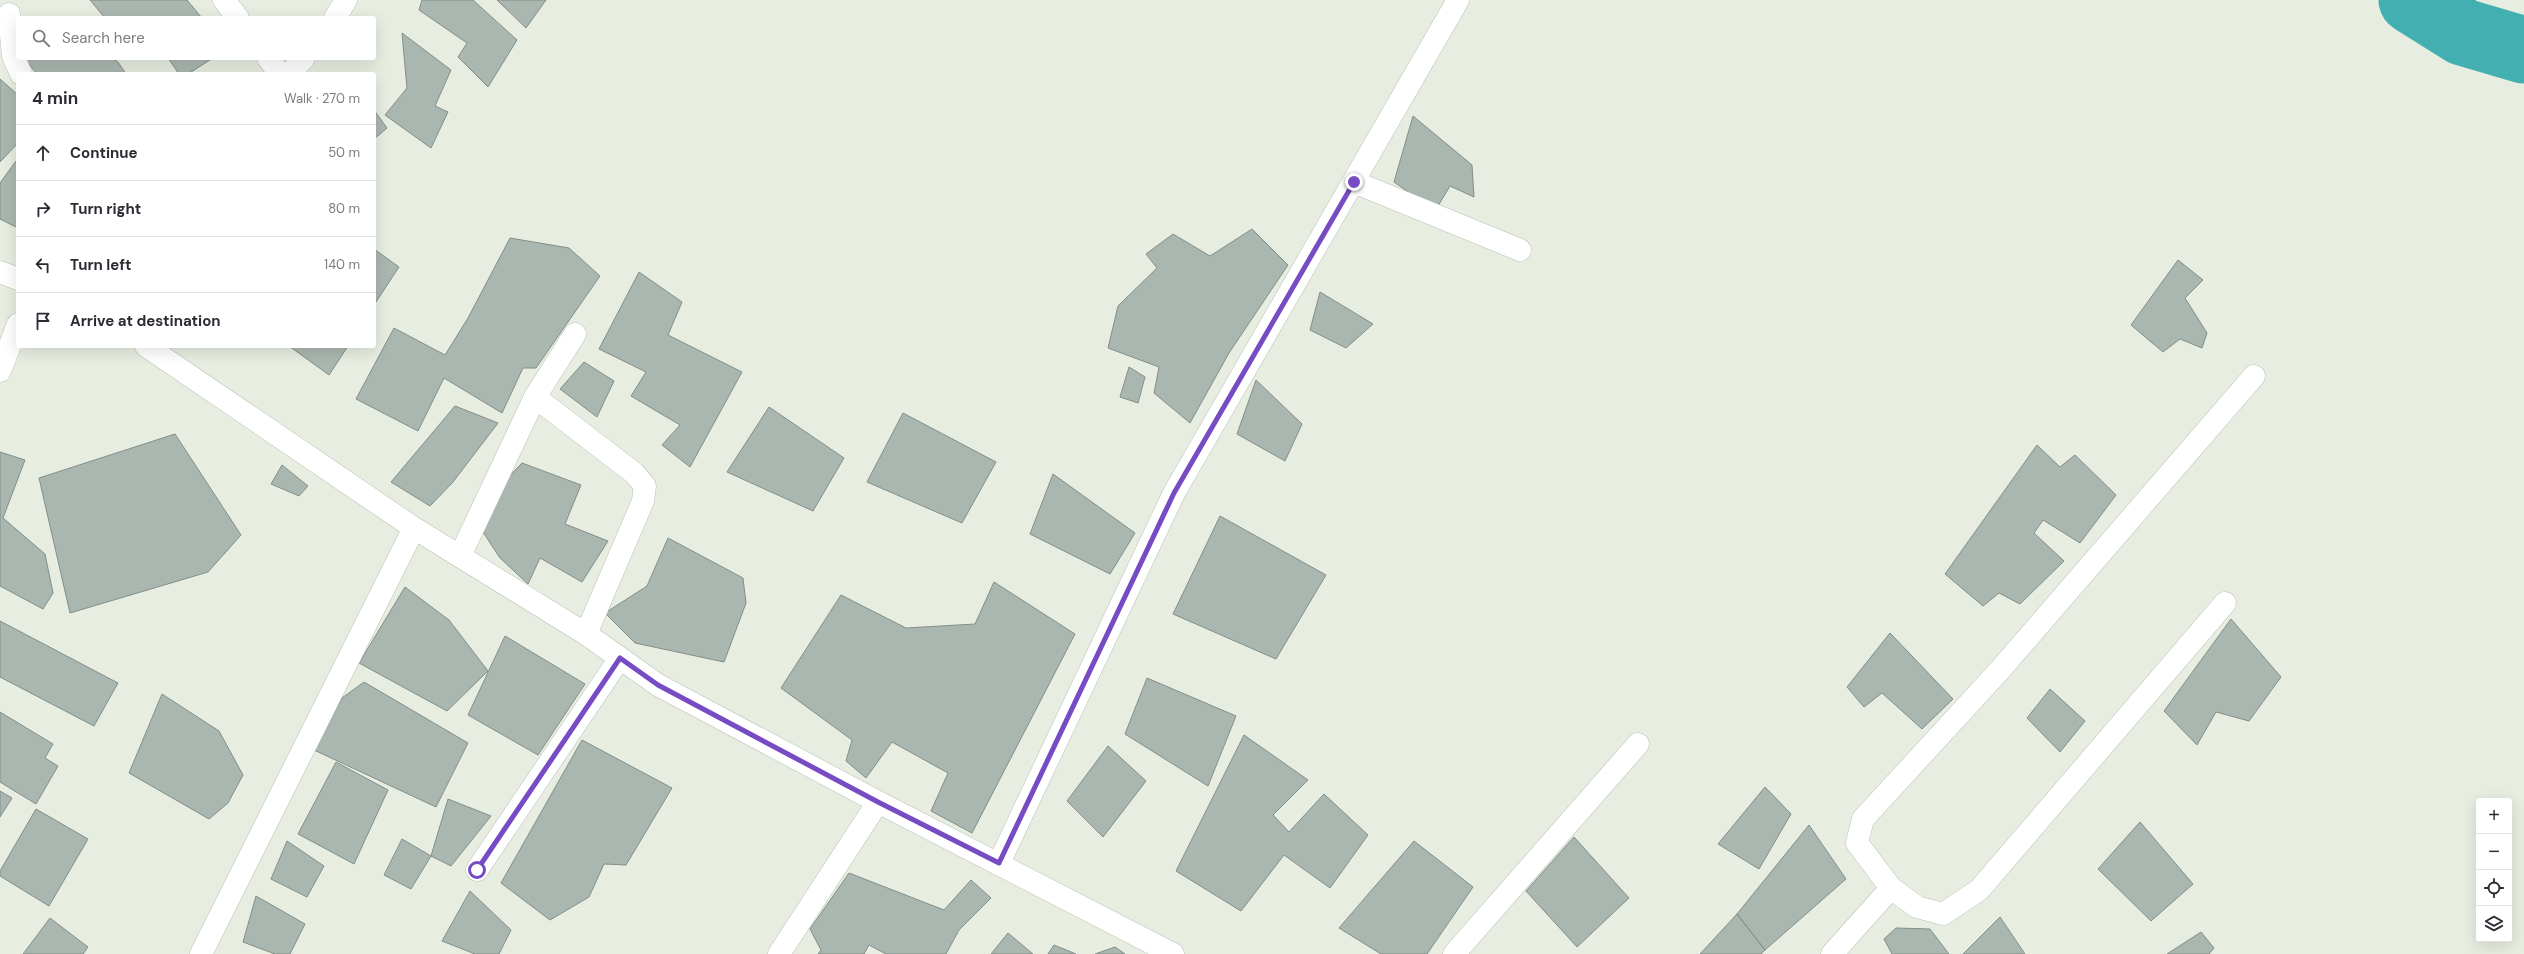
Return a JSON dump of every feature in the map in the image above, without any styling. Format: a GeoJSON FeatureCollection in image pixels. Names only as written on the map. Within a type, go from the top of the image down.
{"type":"FeatureCollection","features":[{"type":"Feature","properties":{"kind":"street"},"geometry":{"type":"LineString","coordinates":[[224,0],[236,16]]}},
{"type":"Feature","properties":{"kind":"street"},"geometry":{"type":"LineString","coordinates":[[336,16],[346,0]]}},
{"type":"Feature","properties":{"kind":"street"},"geometry":{"type":"LineString","coordinates":[[999,863],[1174,493],[1458,0]]}},
{"type":"Feature","properties":{"kind":"street"},"geometry":{"type":"LineString","coordinates":[[9,14],[13,56],[20,72]]}},
{"type":"Feature","properties":{"kind":"street"},"geometry":{"type":"LineString","coordinates":[[270,60],[278,72]]}},
{"type":"Feature","properties":{"kind":"street"},"geometry":{"type":"LineString","coordinates":[[291,72],[302,60]]}},
{"type":"Feature","properties":{"kind":"street"},"geometry":{"type":"LineString","coordinates":[[1354,182],[1520,250]]}},
{"type":"Feature","properties":{"kind":"street"},"geometry":{"type":"LineString","coordinates":[[0,272],[16,278]]}},
{"type":"Feature","properties":{"kind":"street"},"geometry":{"type":"LineString","coordinates":[[0,371],[16,329]]}},
{"type":"Feature","properties":{"kind":"street"},"geometry":{"type":"LineString","coordinates":[[460,556],[535,397],[575,334]]}},
{"type":"Feature","properties":{"kind":"street"},"geometry":{"type":"LineString","coordinates":[[149,348],[414,528],[586,634],[658,685],[878,802],[1173,954]]}},
{"type":"Feature","properties":{"kind":"street"},"geometry":{"type":"LineString","coordinates":[[2225,603],[1979,890],[1943,914],[1917,907],[1891,888],[1857,843],[1863,819],[1882,795],[1999,671],[2254,376]]}},
{"type":"Feature","properties":{"kind":"street"},"geometry":{"type":"LineString","coordinates":[[535,397],[634,473],[645,486],[643,501],[586,634]]}},
{"type":"Feature","properties":{"kind":"street"},"geometry":{"type":"LineString","coordinates":[[201,954],[414,528]]}},
{"type":"Feature","properties":{"kind":"street"},"geometry":{"type":"LineString","coordinates":[[477,870],[620,658]]}},
{"type":"Feature","properties":{"kind":"street"},"geometry":{"type":"LineString","coordinates":[[1454,954],[1638,744]]}},
{"type":"Feature","properties":{"kind":"street"},"geometry":{"type":"LineString","coordinates":[[780,954],[878,802]]}},
{"type":"Feature","properties":{"kind":"street"},"geometry":{"type":"LineString","coordinates":[[1832,954],[1891,888]]}},
{"type":"Feature","properties":{"kind":"building"},"geometry":{"type":"Polygon","coordinates":[[[90,0],[187,0],[200,16],[103,16],[90,0]]]}},
{"type":"Feature","properties":{"kind":"building"},"geometry":{"type":"Polygon","coordinates":[[[422,0],[473,0],[517,40],[488,87],[458,57],[467,43],[419,10],[422,0]]]}},
{"type":"Feature","properties":{"kind":"building"},"geometry":{"type":"Polygon","coordinates":[[[497,0],[546,0],[526,28],[497,0]]]}},
{"type":"Feature","properties":{"kind":"building"},"geometry":{"type":"Polygon","coordinates":[[[402,33],[451,70],[435,106],[448,112],[431,148],[385,115],[407,88],[402,33]]]}},
{"type":"Feature","properties":{"kind":"building"},"geometry":{"type":"Polygon","coordinates":[[[26,60],[115,60],[125,72],[35,72],[26,60]]]}},
{"type":"Feature","properties":{"kind":"building"},"geometry":{"type":"Polygon","coordinates":[[[169,60],[210,60],[191,72],[178,72],[169,60]]]}},
{"type":"Feature","properties":{"kind":"building"},"geometry":{"type":"Polygon","coordinates":[[[0,79],[16,93],[16,145],[0,162],[0,79]]]}},
{"type":"Feature","properties":{"kind":"building"},"geometry":{"type":"Polygon","coordinates":[[[376,113],[387,128],[376,137],[376,113]]]}},
{"type":"Feature","properties":{"kind":"building"},"geometry":{"type":"Polygon","coordinates":[[[1413,116],[1472,165],[1474,197],[1450,186],[1435,211],[1394,182],[1413,116]]]}},
{"type":"Feature","properties":{"kind":"building"},"geometry":{"type":"Polygon","coordinates":[[[16,161],[16,227],[0,219],[0,183],[16,161]]]}},
{"type":"Feature","properties":{"kind":"building"},"geometry":{"type":"Polygon","coordinates":[[[1252,229],[1288,265],[1229,353],[1190,423],[1154,393],[1159,367],[1108,348],[1118,306],[1157,268],[1146,254],[1173,234],[1210,256],[1252,229]]]}},
{"type":"Feature","properties":{"kind":"building"},"geometry":{"type":"Polygon","coordinates":[[[510,238],[569,248],[600,276],[536,368],[523,368],[502,413],[444,378],[418,431],[356,399],[394,328],[445,355],[468,318],[510,238]]]}},
{"type":"Feature","properties":{"kind":"building"},"geometry":{"type":"Polygon","coordinates":[[[376,250],[399,267],[376,302],[376,250]]]}},
{"type":"Feature","properties":{"kind":"building"},"geometry":{"type":"Polygon","coordinates":[[[2178,260],[2203,280],[2185,298],[2207,333],[2202,348],[2180,339],[2163,352],[2131,325],[2178,260]]]}},
{"type":"Feature","properties":{"kind":"building"},"geometry":{"type":"Polygon","coordinates":[[[639,272],[682,302],[668,335],[742,372],[690,467],[662,445],[680,425],[631,396],[646,372],[599,349],[639,272]]]}},
{"type":"Feature","properties":{"kind":"building"},"geometry":{"type":"Polygon","coordinates":[[[1320,292],[1373,324],[1346,348],[1310,330],[1320,292]]]}},
{"type":"Feature","properties":{"kind":"building"},"geometry":{"type":"Polygon","coordinates":[[[292,348],[347,348],[329,375],[292,348]]]}},
{"type":"Feature","properties":{"kind":"building"},"geometry":{"type":"Polygon","coordinates":[[[584,362],[614,381],[597,417],[560,389],[584,362]]]}},
{"type":"Feature","properties":{"kind":"building"},"geometry":{"type":"Polygon","coordinates":[[[1129,367],[1145,377],[1138,403],[1120,397],[1129,367]]]}},
{"type":"Feature","properties":{"kind":"building"},"geometry":{"type":"Polygon","coordinates":[[[1256,380],[1302,424],[1285,461],[1237,434],[1256,380]]]}},
{"type":"Feature","properties":{"kind":"building"},"geometry":{"type":"Polygon","coordinates":[[[455,406],[498,423],[453,482],[430,506],[391,482],[455,406]]]}},
{"type":"Feature","properties":{"kind":"building"},"geometry":{"type":"Polygon","coordinates":[[[769,407],[844,458],[813,511],[727,472],[769,407]]]}},
{"type":"Feature","properties":{"kind":"building"},"geometry":{"type":"Polygon","coordinates":[[[903,413],[996,462],[962,523],[867,482],[903,413]]]}},
{"type":"Feature","properties":{"kind":"building"},"geometry":{"type":"Polygon","coordinates":[[[175,434],[241,535],[208,572],[70,613],[39,478],[175,434]]]}},
{"type":"Feature","properties":{"kind":"building"},"geometry":{"type":"Polygon","coordinates":[[[2037,445],[2060,467],[2075,455],[2116,495],[2080,543],[2043,520],[2034,533],[2064,561],[2020,604],[1999,593],[1983,606],[1945,574],[2037,445]]]}},
{"type":"Feature","properties":{"kind":"building"},"geometry":{"type":"Polygon","coordinates":[[[0,452],[25,460],[3,518],[45,554],[53,593],[43,609],[0,586],[0,452]]]}},
{"type":"Feature","properties":{"kind":"building"},"geometry":{"type":"Polygon","coordinates":[[[522,463],[581,485],[565,524],[608,541],[582,582],[540,558],[528,584],[500,558],[481,529],[493,493],[522,463]]]}},
{"type":"Feature","properties":{"kind":"building"},"geometry":{"type":"Polygon","coordinates":[[[282,465],[308,486],[299,496],[271,484],[282,465]]]}},
{"type":"Feature","properties":{"kind":"building"},"geometry":{"type":"Polygon","coordinates":[[[1053,474],[1135,533],[1110,574],[1030,534],[1053,474]]]}},
{"type":"Feature","properties":{"kind":"building"},"geometry":{"type":"Polygon","coordinates":[[[1220,516],[1326,575],[1276,659],[1173,614],[1220,516]]]}},
{"type":"Feature","properties":{"kind":"building"},"geometry":{"type":"Polygon","coordinates":[[[668,538],[743,578],[746,603],[724,662],[635,643],[605,613],[647,586],[668,538]]]}},
{"type":"Feature","properties":{"kind":"building"},"geometry":{"type":"Polygon","coordinates":[[[994,582],[1075,634],[972,833],[931,811],[948,773],[892,742],[866,778],[846,761],[852,740],[781,688],[841,595],[906,628],[975,624],[994,582]]]}},
{"type":"Feature","properties":{"kind":"building"},"geometry":{"type":"Polygon","coordinates":[[[405,587],[449,620],[488,671],[447,711],[359,663],[405,587]]]}},
{"type":"Feature","properties":{"kind":"building"},"geometry":{"type":"Polygon","coordinates":[[[2231,619],[2281,677],[2249,721],[2216,712],[2197,745],[2164,711],[2231,619]]]}},
{"type":"Feature","properties":{"kind":"building"},"geometry":{"type":"Polygon","coordinates":[[[0,621],[118,683],[94,726],[0,677],[0,621]]]}},
{"type":"Feature","properties":{"kind":"building"},"geometry":{"type":"Polygon","coordinates":[[[1890,633],[1953,699],[1922,729],[1882,693],[1864,707],[1847,687],[1890,633]]]}},
{"type":"Feature","properties":{"kind":"building"},"geometry":{"type":"Polygon","coordinates":[[[505,636],[585,684],[538,755],[468,715],[505,636]]]}},
{"type":"Feature","properties":{"kind":"building"},"geometry":{"type":"Polygon","coordinates":[[[1147,678],[1236,716],[1208,786],[1125,734],[1147,678]]]}},
{"type":"Feature","properties":{"kind":"building"},"geometry":{"type":"Polygon","coordinates":[[[364,682],[468,743],[436,807],[314,750],[342,698],[364,682]]]}},
{"type":"Feature","properties":{"kind":"building"},"geometry":{"type":"Polygon","coordinates":[[[2050,689],[2085,721],[2060,752],[2027,718],[2050,689]]]}},
{"type":"Feature","properties":{"kind":"building"},"geometry":{"type":"Polygon","coordinates":[[[162,694],[219,731],[243,775],[228,803],[209,819],[129,773],[162,694]]]}},
{"type":"Feature","properties":{"kind":"building"},"geometry":{"type":"Polygon","coordinates":[[[0,712],[53,744],[45,758],[58,766],[36,804],[0,782],[0,712]]]}},
{"type":"Feature","properties":{"kind":"building"},"geometry":{"type":"Polygon","coordinates":[[[1244,735],[1308,780],[1273,815],[1289,832],[1324,794],[1368,835],[1330,888],[1284,855],[1241,911],[1176,871],[1244,735]]]}},
{"type":"Feature","properties":{"kind":"building"},"geometry":{"type":"Polygon","coordinates":[[[582,740],[672,788],[626,865],[604,864],[589,897],[550,920],[501,883],[582,740]]]}},
{"type":"Feature","properties":{"kind":"building"},"geometry":{"type":"Polygon","coordinates":[[[1108,746],[1146,781],[1103,837],[1067,801],[1108,746]]]}},
{"type":"Feature","properties":{"kind":"building"},"geometry":{"type":"Polygon","coordinates":[[[336,762],[388,790],[354,864],[298,834],[336,762]]]}},
{"type":"Feature","properties":{"kind":"building"},"geometry":{"type":"Polygon","coordinates":[[[1765,787],[1791,814],[1759,869],[1718,844],[1765,787]]]}},
{"type":"Feature","properties":{"kind":"building"},"geometry":{"type":"Polygon","coordinates":[[[0,791],[12,798],[0,817],[0,791]]]}},
{"type":"Feature","properties":{"kind":"building"},"geometry":{"type":"Polygon","coordinates":[[[448,799],[491,816],[451,866],[431,856],[448,799]]]}},
{"type":"Feature","properties":{"kind":"building"},"geometry":{"type":"Polygon","coordinates":[[[36,809],[88,839],[49,906],[0,876],[0,871],[36,809]]]}},
{"type":"Feature","properties":{"kind":"building"},"geometry":{"type":"Polygon","coordinates":[[[2140,822],[2193,884],[2151,921],[2098,869],[2140,822]]]}},
{"type":"Feature","properties":{"kind":"building"},"geometry":{"type":"Polygon","coordinates":[[[1809,825],[1846,879],[1765,950],[1737,914],[1809,825]]]}},
{"type":"Feature","properties":{"kind":"building"},"geometry":{"type":"Polygon","coordinates":[[[1574,837],[1629,898],[1577,947],[1526,891],[1574,837]]]}},
{"type":"Feature","properties":{"kind":"building"},"geometry":{"type":"Polygon","coordinates":[[[402,839],[431,856],[411,889],[384,875],[402,839]]]}},
{"type":"Feature","properties":{"kind":"building"},"geometry":{"type":"Polygon","coordinates":[[[287,841],[324,866],[307,897],[271,879],[287,841]]]}},
{"type":"Feature","properties":{"kind":"building"},"geometry":{"type":"Polygon","coordinates":[[[1414,841],[1473,887],[1427,954],[1381,954],[1339,928],[1414,841]]]}},
{"type":"Feature","properties":{"kind":"building"},"geometry":{"type":"Polygon","coordinates":[[[849,873],[944,910],[971,880],[991,898],[959,930],[946,954],[886,954],[869,945],[864,954],[818,954],[821,950],[810,929],[849,873]]]}},
{"type":"Feature","properties":{"kind":"building"},"geometry":{"type":"Polygon","coordinates":[[[470,891],[511,930],[499,954],[475,954],[442,941],[470,891]]]}},
{"type":"Feature","properties":{"kind":"building"},"geometry":{"type":"Polygon","coordinates":[[[256,896],[305,924],[290,954],[275,954],[243,942],[256,896]]]}},
{"type":"Feature","properties":{"kind":"building"},"geometry":{"type":"Polygon","coordinates":[[[1737,914],[1765,950],[1761,954],[1700,954],[1737,914]]]}},
{"type":"Feature","properties":{"kind":"building"},"geometry":{"type":"Polygon","coordinates":[[[2000,917],[2025,954],[1963,954],[2000,917]]]}},
{"type":"Feature","properties":{"kind":"building"},"geometry":{"type":"Polygon","coordinates":[[[50,918],[88,947],[83,954],[23,954],[50,918]]]}},
{"type":"Feature","properties":{"kind":"building"},"geometry":{"type":"Polygon","coordinates":[[[1896,928],[1930,929],[1949,954],[1892,954],[1884,939],[1896,928]]]}},
{"type":"Feature","properties":{"kind":"building"},"geometry":{"type":"Polygon","coordinates":[[[2201,932],[2214,948],[2209,954],[2167,954],[2201,932]]]}},
{"type":"Feature","properties":{"kind":"building"},"geometry":{"type":"Polygon","coordinates":[[[1008,933],[1033,954],[991,954],[1008,933]]]}},
{"type":"Feature","properties":{"kind":"building"},"geometry":{"type":"Polygon","coordinates":[[[1054,945],[1076,954],[1048,954],[1054,945]]]}},
{"type":"Feature","properties":{"kind":"building"},"geometry":{"type":"Polygon","coordinates":[[[1115,947],[1125,954],[1095,954],[1115,947]]]}},
{"type":"Feature","properties":{"kind":"waterway"},"geometry":{"type":"LineString","coordinates":[[2412,0],[2463,32],[2524,50]]}},
{"type":"Feature","properties":{"kind":"route"},"geometry":{"type":"LineString","coordinates":[[477,870],[620,658],[658,685],[878,802],[999,863],[1174,493],[1292,285],[1354,182]]}}]}
